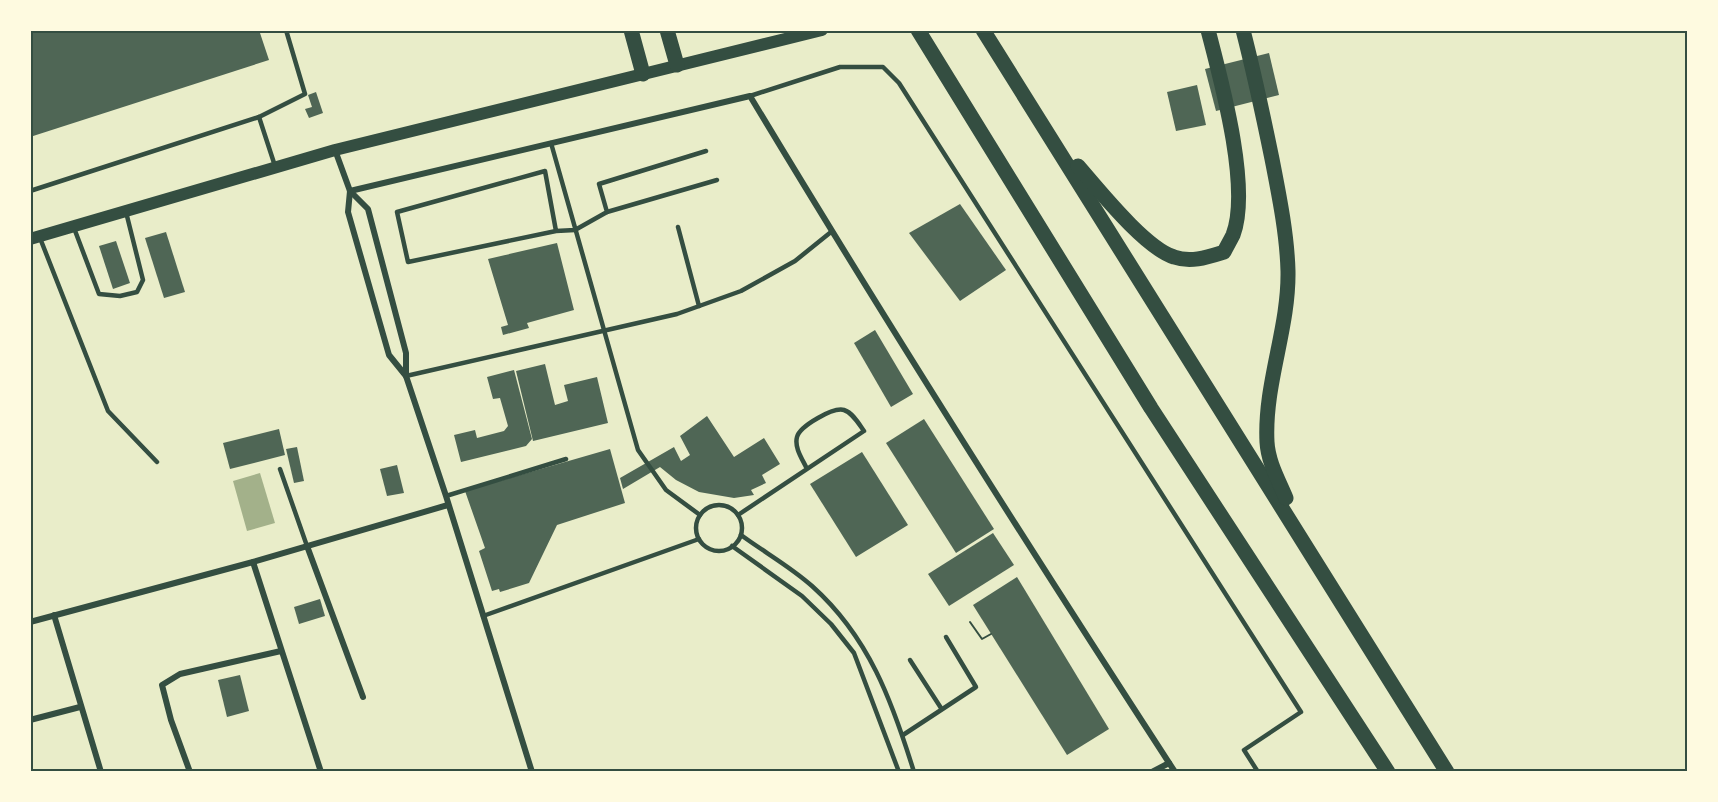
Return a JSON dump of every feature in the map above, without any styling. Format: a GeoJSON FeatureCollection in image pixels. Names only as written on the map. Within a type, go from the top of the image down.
{"type":"FeatureCollection","features":[{"type":"Feature","properties":{"kind":"highway"},"geometry":{"type":"LineString","coordinates":[[631,30],[643,74]]}},
{"type":"Feature","properties":{"kind":"highway"},"geometry":{"type":"LineString","coordinates":[[667,30],[677,65]]}},
{"type":"Feature","properties":{"kind":"highway"},"geometry":{"type":"LineString","coordinates":[[918,30],[1151,408],[1388,772]]}},
{"type":"Feature","properties":{"kind":"highway"},"geometry":{"type":"LineString","coordinates":[[983,30],[1447,772]]}},
{"type":"Feature","properties":{"kind":"highway"},"geometry":{"type":"LineString","coordinates":[[1046,130],[1115,209],[1150,242],[1174,257],[1199,260],[1224,252],[1233,235],[1238,194],[1235,157],[1224,91],[1208,30]]}},
{"type":"Feature","properties":{"kind":"highway"},"geometry":{"type":"LineString","coordinates":[[1243,30],[1257,84],[1279,196],[1288,272],[1283,318],[1270,387],[1267,444],[1271,461],[1300,535]]}},
{"type":"Feature","properties":{"kind":"main road"},"geometry":{"type":"LineString","coordinates":[[34,237],[335,150],[822,30]]}},
{"type":"Feature","properties":{"kind":"street"},"geometry":{"type":"LineString","coordinates":[[350,191],[750,96],[831,232],[1175,772]]}},
{"type":"Feature","properties":{"kind":"street"},"geometry":{"type":"LineString","coordinates":[[335,150],[350,191],[368,209],[406,353],[406,376],[532,772]]}},
{"type":"Feature","properties":{"kind":"street"},"geometry":{"type":"LineString","coordinates":[[350,191],[348,212],[389,355],[406,376]]}},
{"type":"Feature","properties":{"kind":"street"},"geometry":{"type":"LineString","coordinates":[[30,622],[253,562],[448,505]]}},
{"type":"Feature","properties":{"kind":"street"},"geometry":{"type":"LineString","coordinates":[[308,546],[363,697]]}},
{"type":"Feature","properties":{"kind":"street"},"geometry":{"type":"LineString","coordinates":[[253,562],[321,772]]}},
{"type":"Feature","properties":{"kind":"street"},"geometry":{"type":"LineString","coordinates":[[54,615],[101,772]]}},
{"type":"Feature","properties":{"kind":"street"},"geometry":{"type":"LineString","coordinates":[[190,772],[171,720],[162,685],[180,674],[281,651]]}},
{"type":"Feature","properties":{"kind":"street"},"geometry":{"type":"LineString","coordinates":[[30,720],[80,707]]}},
{"type":"Feature","properties":{"kind":"street"},"geometry":{"type":"LineString","coordinates":[[1152,772],[1169,763]]}},
{"type":"Feature","properties":{"kind":"lane"},"geometry":{"type":"LineString","coordinates":[[30,191],[259,117],[305,94],[286,30]]}},
{"type":"Feature","properties":{"kind":"lane"},"geometry":{"type":"LineString","coordinates":[[750,96],[840,67],[883,67],[899,83],[1301,712],[1244,750],[1258,772]]}},
{"type":"Feature","properties":{"kind":"lane"},"geometry":{"type":"LineString","coordinates":[[259,117],[275,166]]}},
{"type":"Feature","properties":{"kind":"lane"},"geometry":{"type":"LineString","coordinates":[[551,143],[638,450],[666,490],[700,515]]}},
{"type":"Feature","properties":{"kind":"lane"},"geometry":{"type":"LineString","coordinates":[[607,212],[599,184],[706,151]]}},
{"type":"Feature","properties":{"kind":"lane"},"geometry":{"type":"LineString","coordinates":[[556,231],[545,171],[397,212],[408,262],[556,231],[575,230],[607,212],[717,180]]}},
{"type":"Feature","properties":{"kind":"lane"},"geometry":{"type":"LineString","coordinates":[[73,226],[99,294],[120,296],[137,292],[143,280],[125,210]]}},
{"type":"Feature","properties":{"kind":"lane"},"geometry":{"type":"LineString","coordinates":[[678,227],[699,306]]}},
{"type":"Feature","properties":{"kind":"lane"},"geometry":{"type":"LineString","coordinates":[[406,376],[677,314],[750,286],[795,261],[831,232]]}},
{"type":"Feature","properties":{"kind":"lane"},"geometry":{"type":"LineString","coordinates":[[34,237],[108,411],[157,462]]}},
{"type":"Feature","properties":{"kind":"lane"},"geometry":{"type":"LineString","coordinates":[[738,515],[807,469],[864,431],[852,414],[843,410],[833,411],[802,427],[796,438],[798,451],[807,469]]}},
{"type":"Feature","properties":{"kind":"lane"},"geometry":{"type":"LineString","coordinates":[[446,496],[566,459]]}},
{"type":"Feature","properties":{"kind":"lane"},"geometry":{"type":"LineString","coordinates":[[280,470],[308,546]]}},
{"type":"Feature","properties":{"kind":"lane"},"geometry":{"type":"LineString","coordinates":[[719,505],[726,506],[738,515],[742,528],[741,535],[732,546],[718,550],[704,545],[699,539],[696,527],[700,515],[705,510],[719,505]]}},
{"type":"Feature","properties":{"kind":"lane"},"geometry":{"type":"LineString","coordinates":[[741,535],[811,585],[842,617],[865,649],[896,714],[914,772]]}},
{"type":"Feature","properties":{"kind":"lane"},"geometry":{"type":"LineString","coordinates":[[483,616],[699,539]]}},
{"type":"Feature","properties":{"kind":"lane"},"geometry":{"type":"LineString","coordinates":[[732,546],[802,596],[831,624],[854,653],[899,772]]}},
{"type":"Feature","properties":{"kind":"lane"},"geometry":{"type":"LineString","coordinates":[[903,735],[976,687],[946,637]]}},
{"type":"Feature","properties":{"kind":"lane"},"geometry":{"type":"LineString","coordinates":[[910,660],[941,708]]}},
{"type":"Feature","properties":{"kind":"path"},"geometry":{"type":"LineString","coordinates":[[970,622],[982,639],[991,634]]}},
{"type":"Feature","properties":{"kind":"shaded area"},"geometry":{"type":"Polygon","coordinates":[[[260,473],[275,523],[247,531],[233,481],[260,473]]]}},
{"type":"Feature","properties":{"kind":"building"},"geometry":{"type":"Polygon","coordinates":[[[30,30],[259,30],[269,60],[30,137],[30,30]]]}},
{"type":"Feature","properties":{"kind":"building"},"geometry":{"type":"Polygon","coordinates":[[[1269,53],[1279,95],[1216,111],[1205,69],[1269,53]]]}},
{"type":"Feature","properties":{"kind":"building"},"geometry":{"type":"Polygon","coordinates":[[[1197,85],[1206,125],[1176,131],[1167,92],[1197,85]]]}},
{"type":"Feature","properties":{"kind":"building"},"geometry":{"type":"Polygon","coordinates":[[[316,92],[323,113],[309,118],[305,109],[312,107],[308,95],[316,92]]]}},
{"type":"Feature","properties":{"kind":"building"},"geometry":{"type":"Polygon","coordinates":[[[960,204],[1006,270],[960,301],[909,233],[960,204]]]}},
{"type":"Feature","properties":{"kind":"building"},"geometry":{"type":"Polygon","coordinates":[[[166,232],[185,292],[164,298],[145,238],[166,232]]]}},
{"type":"Feature","properties":{"kind":"building"},"geometry":{"type":"Polygon","coordinates":[[[116,241],[130,283],[113,289],[99,246],[116,241]]]}},
{"type":"Feature","properties":{"kind":"building"},"geometry":{"type":"Polygon","coordinates":[[[557,243],[574,310],[527,323],[529,328],[503,335],[501,327],[508,325],[488,259],[557,243]]]}},
{"type":"Feature","properties":{"kind":"building"},"geometry":{"type":"Polygon","coordinates":[[[875,330],[913,394],[891,407],[854,343],[875,330]]]}},
{"type":"Feature","properties":{"kind":"building"},"geometry":{"type":"Polygon","coordinates":[[[545,364],[555,405],[568,401],[564,385],[597,377],[608,423],[533,441],[516,371],[545,364]]]}},
{"type":"Feature","properties":{"kind":"building"},"geometry":{"type":"Polygon","coordinates":[[[514,370],[532,439],[526,446],[461,462],[454,435],[475,430],[477,438],[504,431],[508,426],[500,398],[493,399],[487,377],[514,370]]]}},
{"type":"Feature","properties":{"kind":"building"},"geometry":{"type":"Polygon","coordinates":[[[707,416],[734,457],[764,438],[780,464],[762,475],[766,483],[751,490],[754,495],[734,498],[699,492],[676,480],[660,467],[623,489],[620,478],[674,447],[681,461],[690,455],[680,436],[707,416]]]}},
{"type":"Feature","properties":{"kind":"building"},"geometry":{"type":"Polygon","coordinates":[[[924,419],[994,529],[956,553],[886,443],[924,419]]]}},
{"type":"Feature","properties":{"kind":"building"},"geometry":{"type":"Polygon","coordinates":[[[279,429],[285,455],[230,469],[223,443],[279,429]]]}},
{"type":"Feature","properties":{"kind":"building"},"geometry":{"type":"Polygon","coordinates":[[[297,447],[304,481],[294,483],[286,449],[297,447]]]}},
{"type":"Feature","properties":{"kind":"building"},"geometry":{"type":"Polygon","coordinates":[[[610,449],[625,503],[557,525],[529,583],[500,592],[499,589],[492,591],[479,551],[485,548],[465,491],[610,449]]]}},
{"type":"Feature","properties":{"kind":"building"},"geometry":{"type":"Polygon","coordinates":[[[862,452],[908,525],[856,557],[810,484],[862,452]]]}},
{"type":"Feature","properties":{"kind":"building"},"geometry":{"type":"Polygon","coordinates":[[[397,465],[404,493],[387,496],[380,469],[397,465]]]}},
{"type":"Feature","properties":{"kind":"building"},"geometry":{"type":"Polygon","coordinates":[[[993,533],[1014,565],[949,606],[928,574],[993,533]]]}},
{"type":"Feature","properties":{"kind":"building"},"geometry":{"type":"Polygon","coordinates":[[[1017,577],[1109,729],[1067,755],[973,605],[1017,577]]]}},
{"type":"Feature","properties":{"kind":"building"},"geometry":{"type":"Polygon","coordinates":[[[320,599],[325,616],[299,624],[294,607],[320,599]]]}},
{"type":"Feature","properties":{"kind":"building"},"geometry":{"type":"Polygon","coordinates":[[[240,675],[249,711],[227,717],[218,680],[240,675]]]}}]}
